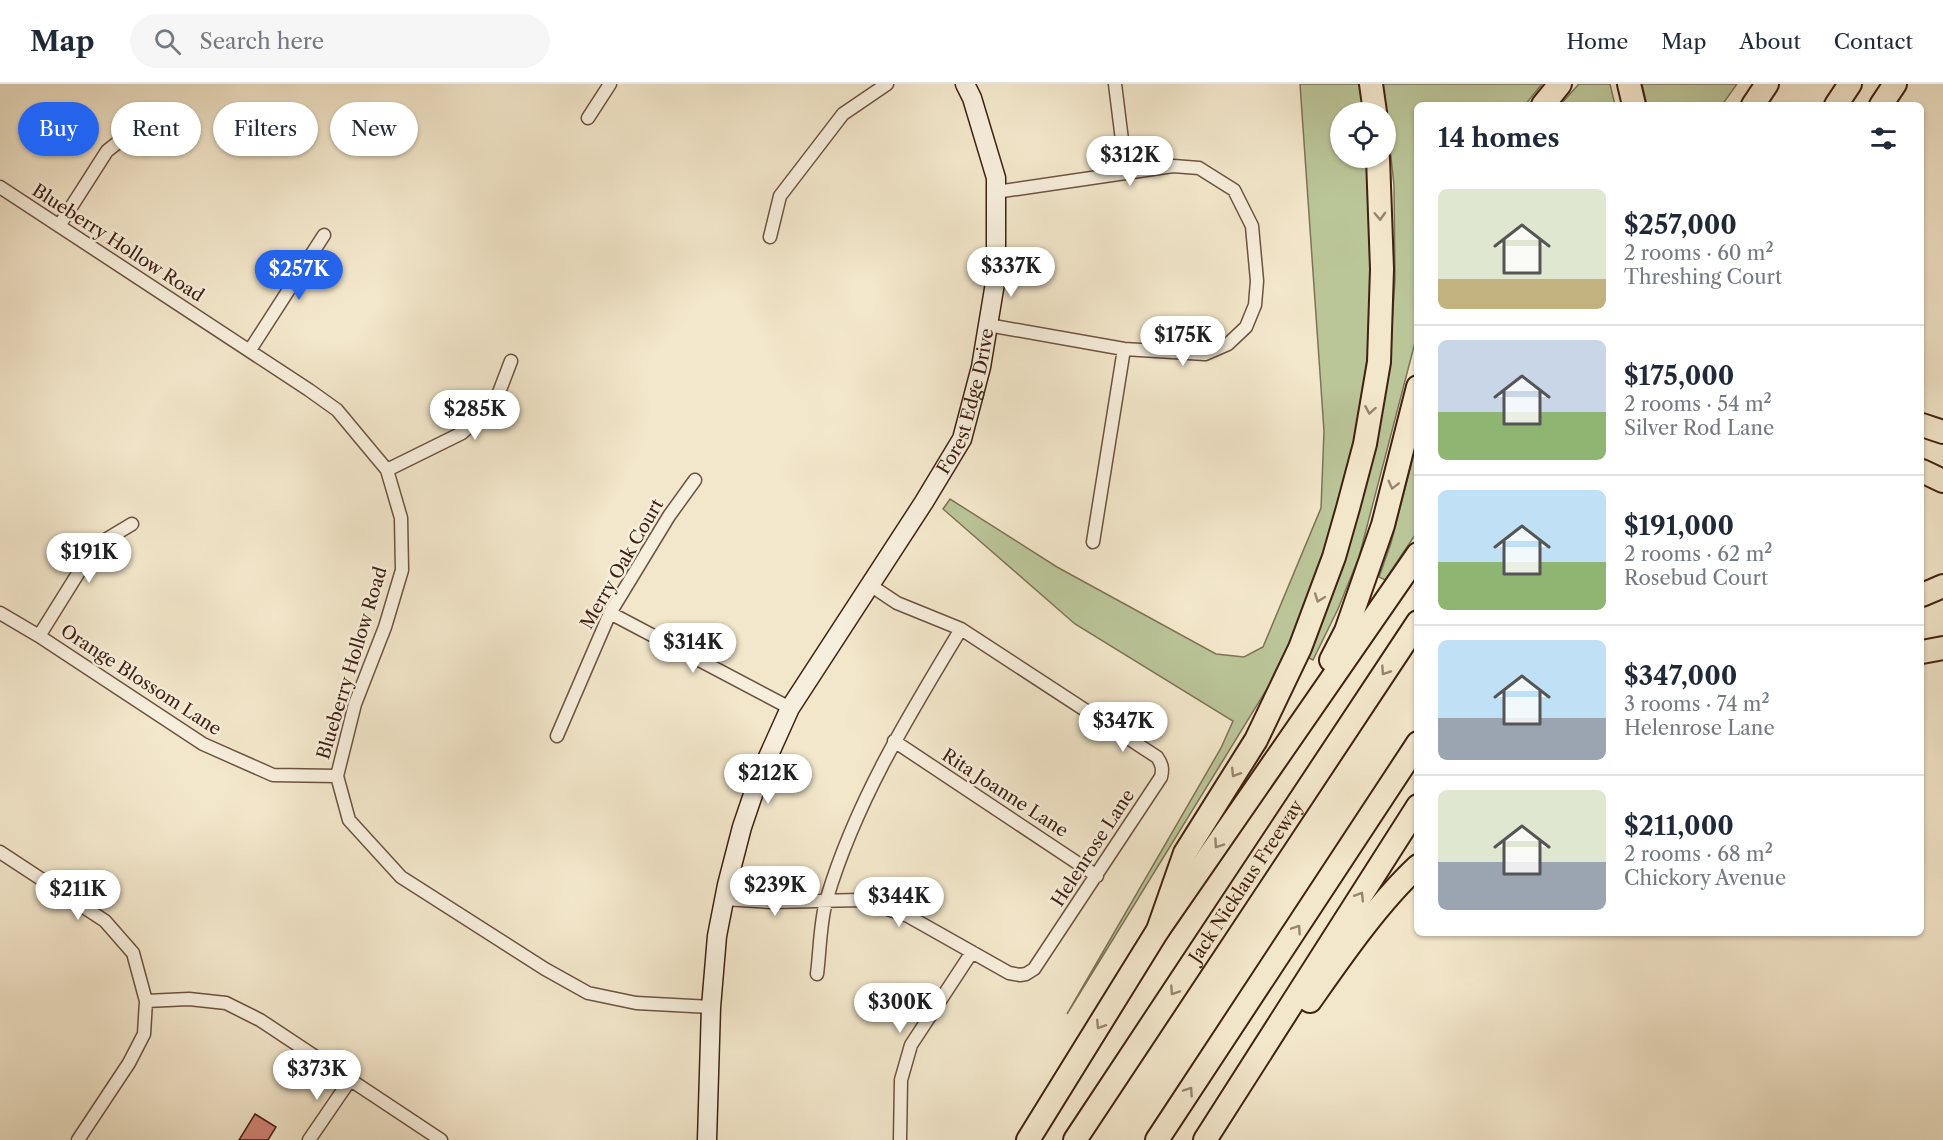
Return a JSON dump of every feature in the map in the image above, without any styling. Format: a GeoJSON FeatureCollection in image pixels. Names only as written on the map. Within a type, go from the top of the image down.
{"type":"FeatureCollection","features":[{"type":"Feature","properties":{"kind":"highway"},"geometry":{"type":"LineString","coordinates":[[1371,84],[1374,102]]}},
{"type":"Feature","properties":{"kind":"highway"},"geometry":{"type":"LineString","coordinates":[[1545,102],[1560,84]]}},
{"type":"Feature","properties":{"kind":"highway"},"geometry":{"type":"LineString","coordinates":[[1629,84],[1633,102]]}},
{"type":"Feature","properties":{"kind":"highway"},"geometry":{"type":"LineString","coordinates":[[1838,102],[1850,84]]}},
{"type":"Feature","properties":{"kind":"highway"},"geometry":{"type":"LineString","coordinates":[[1158,930],[1185,853],[1256,740],[1300,648],[1334,557],[1365,444],[1378,362],[1382,269],[1378,168]]}},
{"type":"Feature","properties":{"kind":"highway"},"geometry":{"type":"LineString","coordinates":[[1288,744],[1346,631],[1383,525],[1414,403]]}},
{"type":"Feature","properties":{"kind":"highway"},"geometry":{"type":"LineString","coordinates":[[1924,425],[1943,432]]}},
{"type":"Feature","properties":{"kind":"highway"},"geometry":{"type":"LineString","coordinates":[[1924,472],[1943,481]]}},
{"type":"Feature","properties":{"kind":"highway"},"geometry":{"type":"LineString","coordinates":[[1028,1140],[1158,930],[1414,560]]}},
{"type":"Feature","properties":{"kind":"highway"},"geometry":{"type":"LineString","coordinates":[[1924,595],[1943,586]]}},
{"type":"Feature","properties":{"kind":"highway","name":"Jack Nicklaus Freeway"},"geometry":{"type":"LineString","coordinates":[[1075,1140],[1414,628]]}},
{"type":"Feature","properties":{"kind":"highway"},"geometry":{"type":"LineString","coordinates":[[1924,652],[1943,648]]}},
{"type":"Feature","properties":{"kind":"highway"},"geometry":{"type":"LineString","coordinates":[[1157,1140],[1414,749]]}},
{"type":"Feature","properties":{"kind":"highway"},"geometry":{"type":"LineString","coordinates":[[1204,1140],[1414,812]]}},
{"type":"Feature","properties":{"kind":"highway"},"geometry":{"type":"LineString","coordinates":[[1212,1140],[1343,954],[1402,880],[1414,870]]}},
{"type":"Feature","properties":{"kind":"street"},"geometry":{"type":"LineString","coordinates":[[588,118],[610,84]]}},
{"type":"Feature","properties":{"kind":"street"},"geometry":{"type":"LineString","coordinates":[[770,237],[780,196],[843,114],[887,84]]}},
{"type":"Feature","properties":{"kind":"street","name":"Forest Edge Drive"},"geometry":{"type":"LineString","coordinates":[[707,1140],[711,1007],[717,936],[742,827],[759,777],[790,708],[924,502],[962,439],[981,367],[996,278],[996,178],[972,98],[965,84]]}},
{"type":"Feature","properties":{"kind":"street"},"geometry":{"type":"LineString","coordinates":[[1115,84],[1126,172]]}},
{"type":"Feature","properties":{"kind":"street"},"geometry":{"type":"LineString","coordinates":[[59,226],[111,148]]}},
{"type":"Feature","properties":{"kind":"street"},"geometry":{"type":"LineString","coordinates":[[988,325],[1124,349],[1205,354],[1228,344],[1246,327],[1255,304],[1257,281],[1252,226],[1234,189],[1199,168],[1173,166],[996,192]]}},
{"type":"Feature","properties":{"kind":"street","name":"Blueberry Hollow Road"},"geometry":{"type":"LineString","coordinates":[[0,187],[250,350],[337,410],[387,470],[401,518],[402,570],[384,627],[355,704],[337,776],[349,820],[401,877],[545,969],[588,993],[636,1003],[711,1007]]}},
{"type":"Feature","properties":{"kind":"street"},"geometry":{"type":"LineString","coordinates":[[250,350],[324,235]]}},
{"type":"Feature","properties":{"kind":"street"},"geometry":{"type":"LineString","coordinates":[[1093,542],[1124,349]]}},
{"type":"Feature","properties":{"kind":"street"},"geometry":{"type":"LineString","coordinates":[[387,470],[462,433],[495,403],[511,361]]}},
{"type":"Feature","properties":{"kind":"street","name":"Merry Oak Court"},"geometry":{"type":"LineString","coordinates":[[557,736],[610,613],[669,516],[695,480]]}},
{"type":"Feature","properties":{"kind":"street"},"geometry":{"type":"LineString","coordinates":[[39,636],[87,560],[107,539],[132,524]]}},
{"type":"Feature","properties":{"kind":"street","name":"Helenrose Lane"},"geometry":{"type":"LineString","coordinates":[[724,899],[771,902],[860,900],[908,916],[1009,973],[1020,975],[1034,969],[1161,777],[1163,771],[1157,757],[961,629],[897,603],[870,585]]}},
{"type":"Feature","properties":{"kind":"street","name":"Orange Blossom Lane"},"geometry":{"type":"LineString","coordinates":[[0,613],[39,636],[203,744],[273,775],[337,776]]}},
{"type":"Feature","properties":{"kind":"street"},"geometry":{"type":"LineString","coordinates":[[610,613],[790,708]]}},
{"type":"Feature","properties":{"kind":"street"},"geometry":{"type":"LineString","coordinates":[[817,974],[826,900],[861,807],[894,741],[961,629]]}},
{"type":"Feature","properties":{"kind":"street","name":"Rita Joanne Lane"},"geometry":{"type":"LineString","coordinates":[[894,741],[1097,876]]}},
{"type":"Feature","properties":{"kind":"street"},"geometry":{"type":"LineString","coordinates":[[0,852],[105,921],[133,953],[146,1000],[144,1034],[129,1062],[78,1140]]}},
{"type":"Feature","properties":{"kind":"street"},"geometry":{"type":"LineString","coordinates":[[900,1140],[901,1080],[910,1045],[972,952]]}},
{"type":"Feature","properties":{"kind":"street"},"geometry":{"type":"LineString","coordinates":[[146,1000],[189,999],[226,1003],[260,1020],[441,1140]]}},
{"type":"Feature","properties":{"kind":"street"},"geometry":{"type":"LineString","coordinates":[[309,1140],[350,1080]]}},
{"type":"Feature","properties":{"kind":"green space"},"geometry":{"type":"Polygon","coordinates":[[[1300,84],[1364,84],[1367,102],[1330,102],[1330,168],[1372,168],[1372,325],[1348,472],[1325,554],[1299,622],[1270,684],[1067,1014],[1221,748],[1233,721],[1075,624],[943,509],[950,499],[1057,567],[1216,654],[1244,657],[1263,647],[1321,508],[1324,431],[1300,84]]]}},
{"type":"Feature","properties":{"kind":"green space"},"geometry":{"type":"Polygon","coordinates":[[[1383,84],[1542,84],[1527,102],[1414,102],[1414,346],[1359,557],[1338,609],[1313,660],[1307,657],[1391,341],[1395,279],[1392,168],[1396,168],[1396,102],[1385,102],[1383,84]]]}},
{"type":"Feature","properties":{"kind":"green space"},"geometry":{"type":"Polygon","coordinates":[[[1579,84],[1610,84],[1614,102],[1563,102],[1579,84]]]}},
{"type":"Feature","properties":{"kind":"green space"},"geometry":{"type":"Polygon","coordinates":[[[1642,84],[1737,84],[1724,102],[1646,102],[1642,84]]]}},
{"type":"Feature","properties":{"kind":"green space"},"geometry":{"type":"Polygon","coordinates":[[[1414,454],[1414,536],[1385,580],[1379,577],[1391,543],[1414,454]]]}},
{"type":"Feature","properties":{"kind":"building"},"geometry":{"type":"Polygon","coordinates":[[[255,1114],[276,1127],[268,1140],[239,1140],[255,1114]]]}}]}
